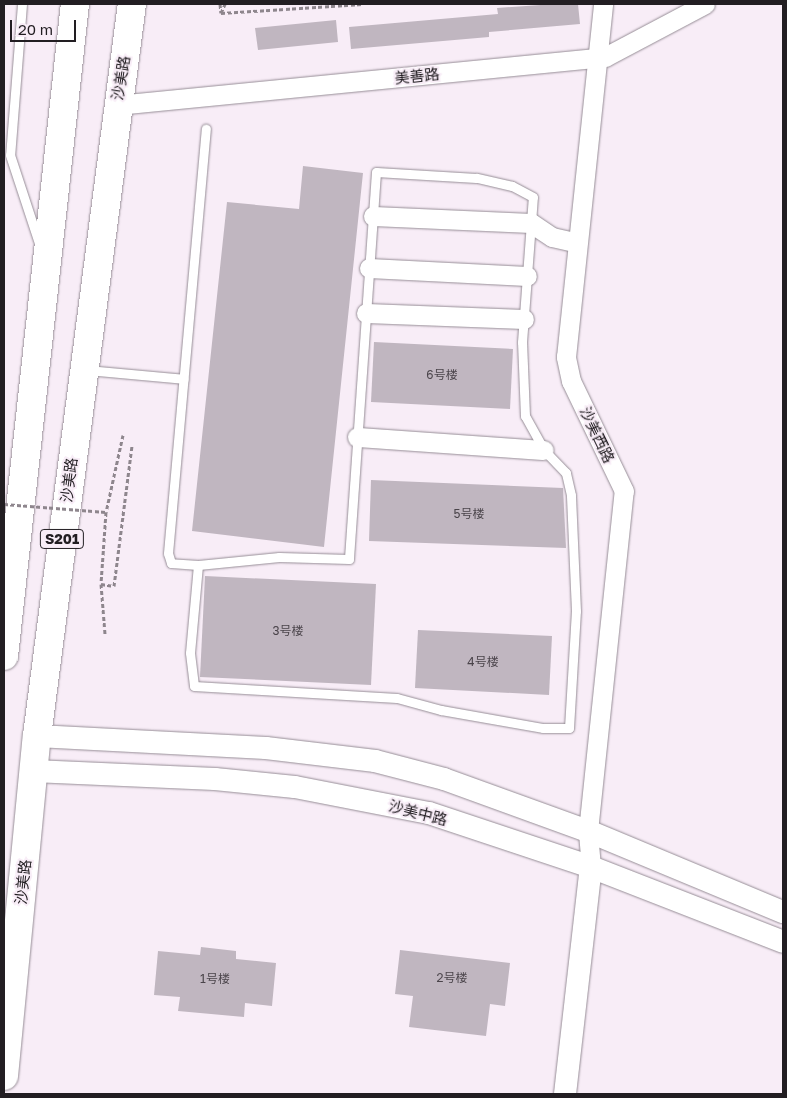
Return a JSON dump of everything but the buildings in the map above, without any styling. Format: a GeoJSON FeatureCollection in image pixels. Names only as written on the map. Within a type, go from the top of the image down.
{"type":"FeatureCollection","features":[{"type":"Feature","properties":{"kind":"main road","name":"S201"},"geometry":{"type":"LineString","coordinates":[[4,656],[76,4]]}},
{"type":"Feature","properties":{"kind":"main road","name":"沙美路"},"geometry":{"type":"LineString","coordinates":[[4,1076],[37,736],[116,105],[132,4]]}},
{"type":"Feature","properties":{"kind":"street","name":"沙美西路"},"geometry":{"type":"LineString","coordinates":[[591,867],[588,831],[624,491],[571,381],[566,357],[603,4]]}},
{"type":"Feature","properties":{"kind":"street","name":"美善路"},"geometry":{"type":"LineString","coordinates":[[116,105],[605,58],[705,4]]}},
{"type":"Feature","properties":{"kind":"street"},"geometry":{"type":"LineString","coordinates":[[373,216],[531,223],[552,237],[577,243]]}},
{"type":"Feature","properties":{"kind":"street"},"geometry":{"type":"LineString","coordinates":[[369,268],[527,276]]}},
{"type":"Feature","properties":{"kind":"street"},"geometry":{"type":"LineString","coordinates":[[366,313],[524,319]]}},
{"type":"Feature","properties":{"kind":"street"},"geometry":{"type":"LineString","coordinates":[[356,437],[544,450]]}},
{"type":"Feature","properties":{"kind":"street"},"geometry":{"type":"LineString","coordinates":[[37,736],[266,748],[375,761],[444,780],[588,831],[783,912]]}},
{"type":"Feature","properties":{"kind":"street","name":"沙美中路"},"geometry":{"type":"LineString","coordinates":[[33,772],[215,779],[295,787],[429,813],[591,867],[783,942]]}},
{"type":"Feature","properties":{"kind":"street"},"geometry":{"type":"LineString","coordinates":[[565,1094],[591,867]]}},
{"type":"Feature","properties":{"kind":"lane"},"geometry":{"type":"LineString","coordinates":[[22,4],[10,155],[47,266]]}},
{"type":"Feature","properties":{"kind":"lane"},"geometry":{"type":"LineString","coordinates":[[198,565],[190,653],[194,686],[398,698],[441,710],[543,728],[569,728],[576,611],[571,495],[566,473],[544,450],[524,416],[524,319],[533,197],[512,186],[476,178],[376,172],[356,437],[349,559],[279,557],[198,565],[171,563],[168,553],[206,130]]}},
{"type":"Feature","properties":{"kind":"lane"},"geometry":{"type":"LineString","coordinates":[[83,370],[184,379]]}},
{"type":"Feature","properties":{"kind":"path"},"geometry":{"type":"LineString","coordinates":[[220,4],[220,13]]}},
{"type":"Feature","properties":{"kind":"path"},"geometry":{"type":"LineString","coordinates":[[220,13],[225,4]]}},
{"type":"Feature","properties":{"kind":"path"},"geometry":{"type":"LineString","coordinates":[[220,13],[363,4]]}},
{"type":"Feature","properties":{"kind":"path"},"geometry":{"type":"LineString","coordinates":[[105,634],[101,584],[106,512],[122,435]]}},
{"type":"Feature","properties":{"kind":"path"},"geometry":{"type":"LineString","coordinates":[[101,584],[114,586],[132,446]]}},
{"type":"Feature","properties":{"kind":"path"},"geometry":{"type":"LineString","coordinates":[[4,504],[106,512]]}}]}
